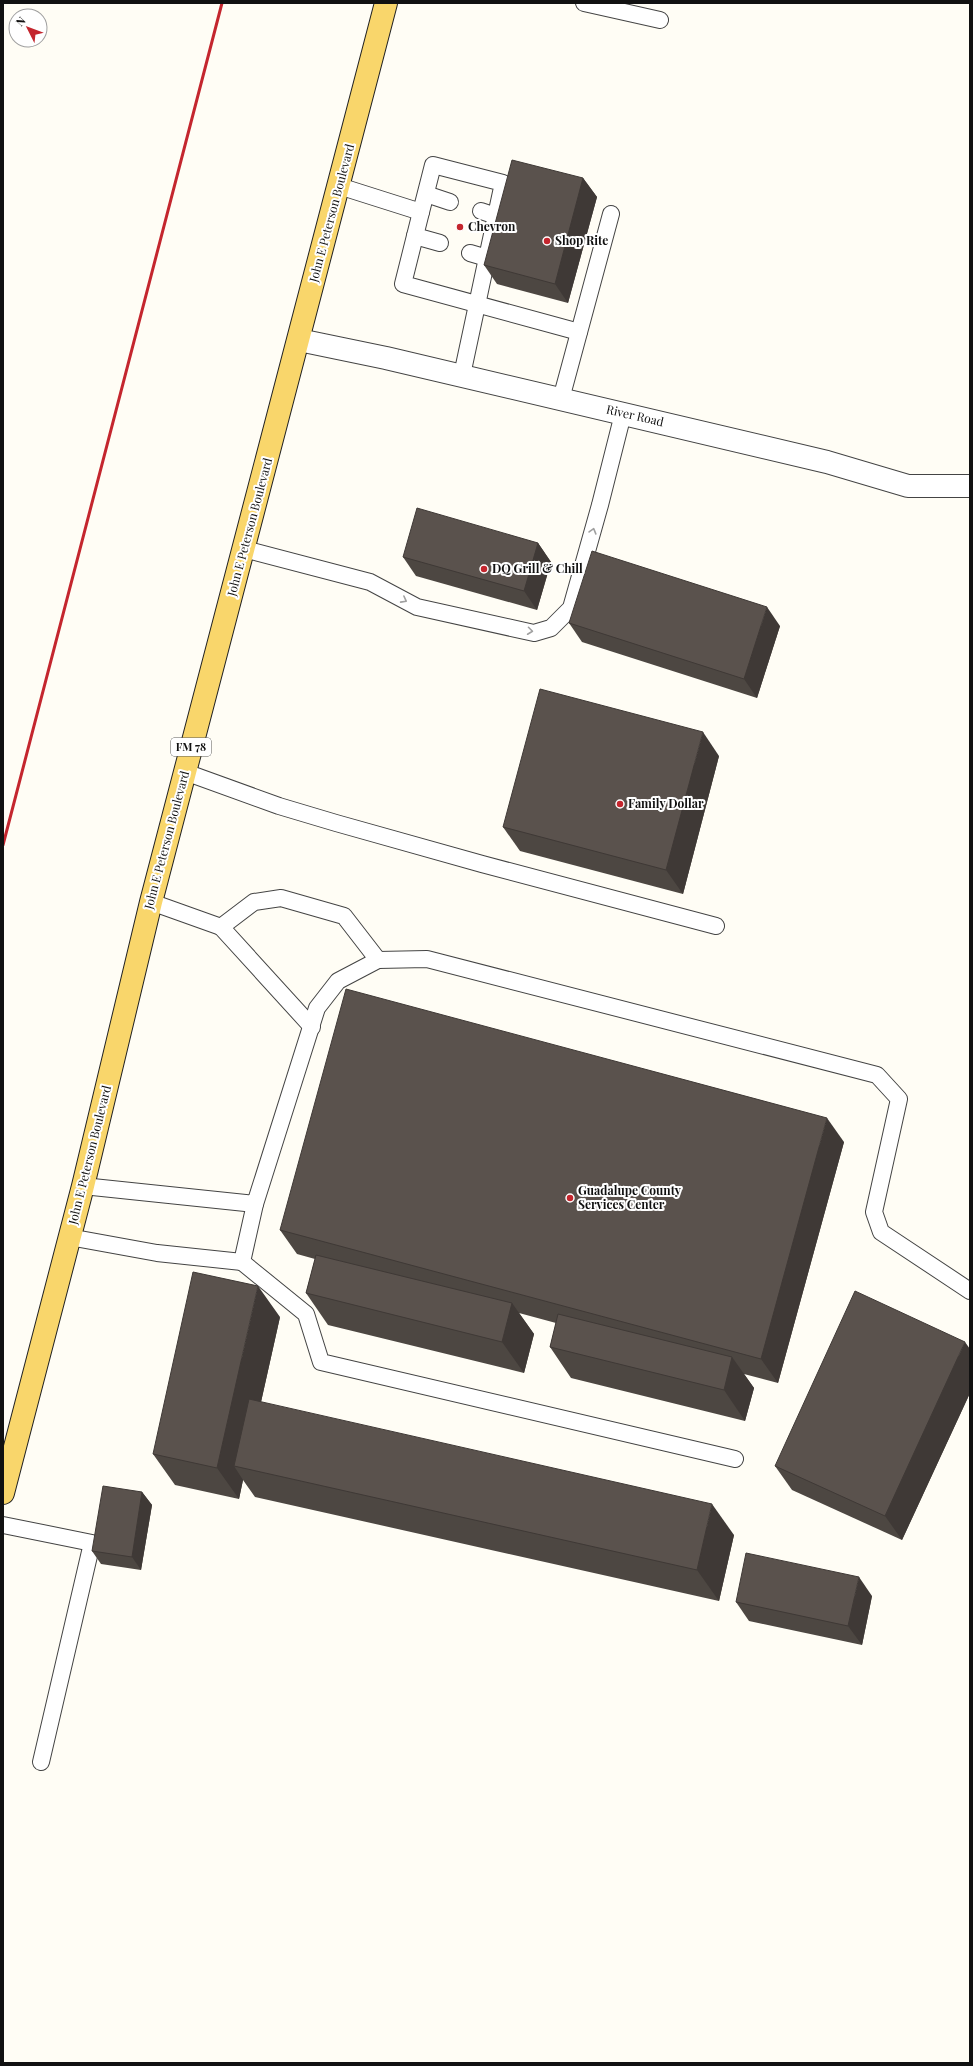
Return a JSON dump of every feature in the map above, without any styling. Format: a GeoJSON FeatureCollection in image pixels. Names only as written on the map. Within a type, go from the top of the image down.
{"type":"FeatureCollection","features":[{"type":"Feature","properties":{"kind":"main road","name":"John E Peterson Boulevard"},"geometry":{"type":"LineString","coordinates":[[3,1493],[83,1186],[151,902],[386,3]]}},
{"type":"Feature","properties":{"kind":"street","name":"River Road"},"geometry":{"type":"LineString","coordinates":[[299,340],[462,375],[827,462],[908,486],[970,486]]}},
{"type":"Feature","properties":{"kind":"lane"},"geometry":{"type":"LineString","coordinates":[[584,3],[660,20]]}},
{"type":"Feature","properties":{"kind":"lane"},"geometry":{"type":"LineString","coordinates":[[462,375],[476,305],[487,258],[488,214],[503,184],[433,165],[403,284],[476,305],[579,332]]}},
{"type":"Feature","properties":{"kind":"lane"},"geometry":{"type":"LineString","coordinates":[[339,186],[421,212]]}},
{"type":"Feature","properties":{"kind":"lane"},"geometry":{"type":"LineString","coordinates":[[426,194],[450,202]]}},
{"type":"Feature","properties":{"kind":"lane"},"geometry":{"type":"LineString","coordinates":[[561,399],[611,214]]}},
{"type":"Feature","properties":{"kind":"lane"},"geometry":{"type":"LineString","coordinates":[[415,236],[440,243]]}},
{"type":"Feature","properties":{"kind":"lane"},"geometry":{"type":"LineString","coordinates":[[470,253],[487,258]]}},
{"type":"Feature","properties":{"kind":"lane"},"geometry":{"type":"LineString","coordinates":[[244,550],[370,582],[418,607],[534,633],[551,628],[571,608],[624,414]]}},
{"type":"Feature","properties":{"kind":"lane"},"geometry":{"type":"LineString","coordinates":[[185,772],[279,806],[344,825],[482,864],[716,926]]}},
{"type":"Feature","properties":{"kind":"lane"},"geometry":{"type":"LineString","coordinates":[[221,926],[254,902],[281,898],[344,916],[378,960]]}},
{"type":"Feature","properties":{"kind":"lane"},"geometry":{"type":"LineString","coordinates":[[151,902],[221,926],[312,1027]]}},
{"type":"Feature","properties":{"kind":"lane"},"geometry":{"type":"LineString","coordinates":[[242,1262],[255,1204],[317,1008],[338,981],[378,960],[427,959],[877,1075],[899,1099],[874,1212],[881,1232],[970,1291]]}},
{"type":"Feature","properties":{"kind":"lane"},"geometry":{"type":"LineString","coordinates":[[83,1186],[255,1204]]}},
{"type":"Feature","properties":{"kind":"lane"},"geometry":{"type":"LineString","coordinates":[[70,1237],[157,1253],[242,1262],[306,1314],[321,1362],[735,1459]]}},
{"type":"Feature","properties":{"kind":"lane"},"geometry":{"type":"LineString","coordinates":[[3,1525],[92,1543],[41,1762]]}},
{"type":"Feature","properties":{"kind":"building","name":"Shop Rite"},"geometry":{"type":"Polygon","coordinates":[[[512,160],[583,178],[555,284],[484,265],[512,160]]]}},
{"type":"Feature","properties":{"kind":"building","name":"DQ Grill & Chill"},"geometry":{"type":"Polygon","coordinates":[[[417,508],[538,543],[524,591],[403,557],[417,508]]]}},
{"type":"Feature","properties":{"kind":"building"},"geometry":{"type":"Polygon","coordinates":[[[592,551],[767,607],[744,679],[569,623],[592,551]]]}},
{"type":"Feature","properties":{"kind":"building","name":"Family Dollar"},"geometry":{"type":"Polygon","coordinates":[[[540,689],[703,732],[666,870],[503,827],[540,689]]]}},
{"type":"Feature","properties":{"kind":"building","name":"Guadalupe County Services Center"},"geometry":{"type":"Polygon","coordinates":[[[346,989],[827,1118],[761,1359],[280,1230],[346,989]]]}},
{"type":"Feature","properties":{"kind":"building"},"geometry":{"type":"Polygon","coordinates":[[[316,1255],[512,1303],[502,1342],[306,1293],[316,1255]]]}},
{"type":"Feature","properties":{"kind":"building"},"geometry":{"type":"Polygon","coordinates":[[[193,1272],[258,1286],[217,1468],[153,1454],[193,1272]]]}},
{"type":"Feature","properties":{"kind":"building"},"geometry":{"type":"Polygon","coordinates":[[[855,1291],[965,1342],[885,1516],[775,1466],[855,1291]]]}},
{"type":"Feature","properties":{"kind":"building"},"geometry":{"type":"Polygon","coordinates":[[[558,1314],[732,1357],[724,1390],[550,1347],[558,1314]]]}},
{"type":"Feature","properties":{"kind":"building"},"geometry":{"type":"Polygon","coordinates":[[[249,1399],[712,1504],[697,1570],[234,1466],[249,1399]]]}},
{"type":"Feature","properties":{"kind":"building"},"geometry":{"type":"Polygon","coordinates":[[[103,1486],[142,1492],[132,1557],[92,1551],[103,1486]]]}},
{"type":"Feature","properties":{"kind":"building"},"geometry":{"type":"Polygon","coordinates":[[[746,1553],[859,1577],[848,1626],[736,1602],[746,1553]]]}},
{"type":"Feature","properties":{"kind":"railway"},"geometry":{"type":"LineString","coordinates":[[3,845],[222,3]]}},
{"type":"Feature","properties":{"kind":"place","name":"Chevron"},"geometry":{"type":"Point","coordinates":[460,227]}},
{"type":"Feature","properties":{"kind":"place","name":"Shop Rite"},"geometry":{"type":"Point","coordinates":[547,241]}},
{"type":"Feature","properties":{"kind":"place","name":"DQ Grill & Chill"},"geometry":{"type":"Point","coordinates":[484,569]}},
{"type":"Feature","properties":{"kind":"place","name":"Family Dollar"},"geometry":{"type":"Point","coordinates":[620,804]}},
{"type":"Feature","properties":{"kind":"place","name":"Guadalupe County Services Center"},"geometry":{"type":"Point","coordinates":[570,1198]}}]}
